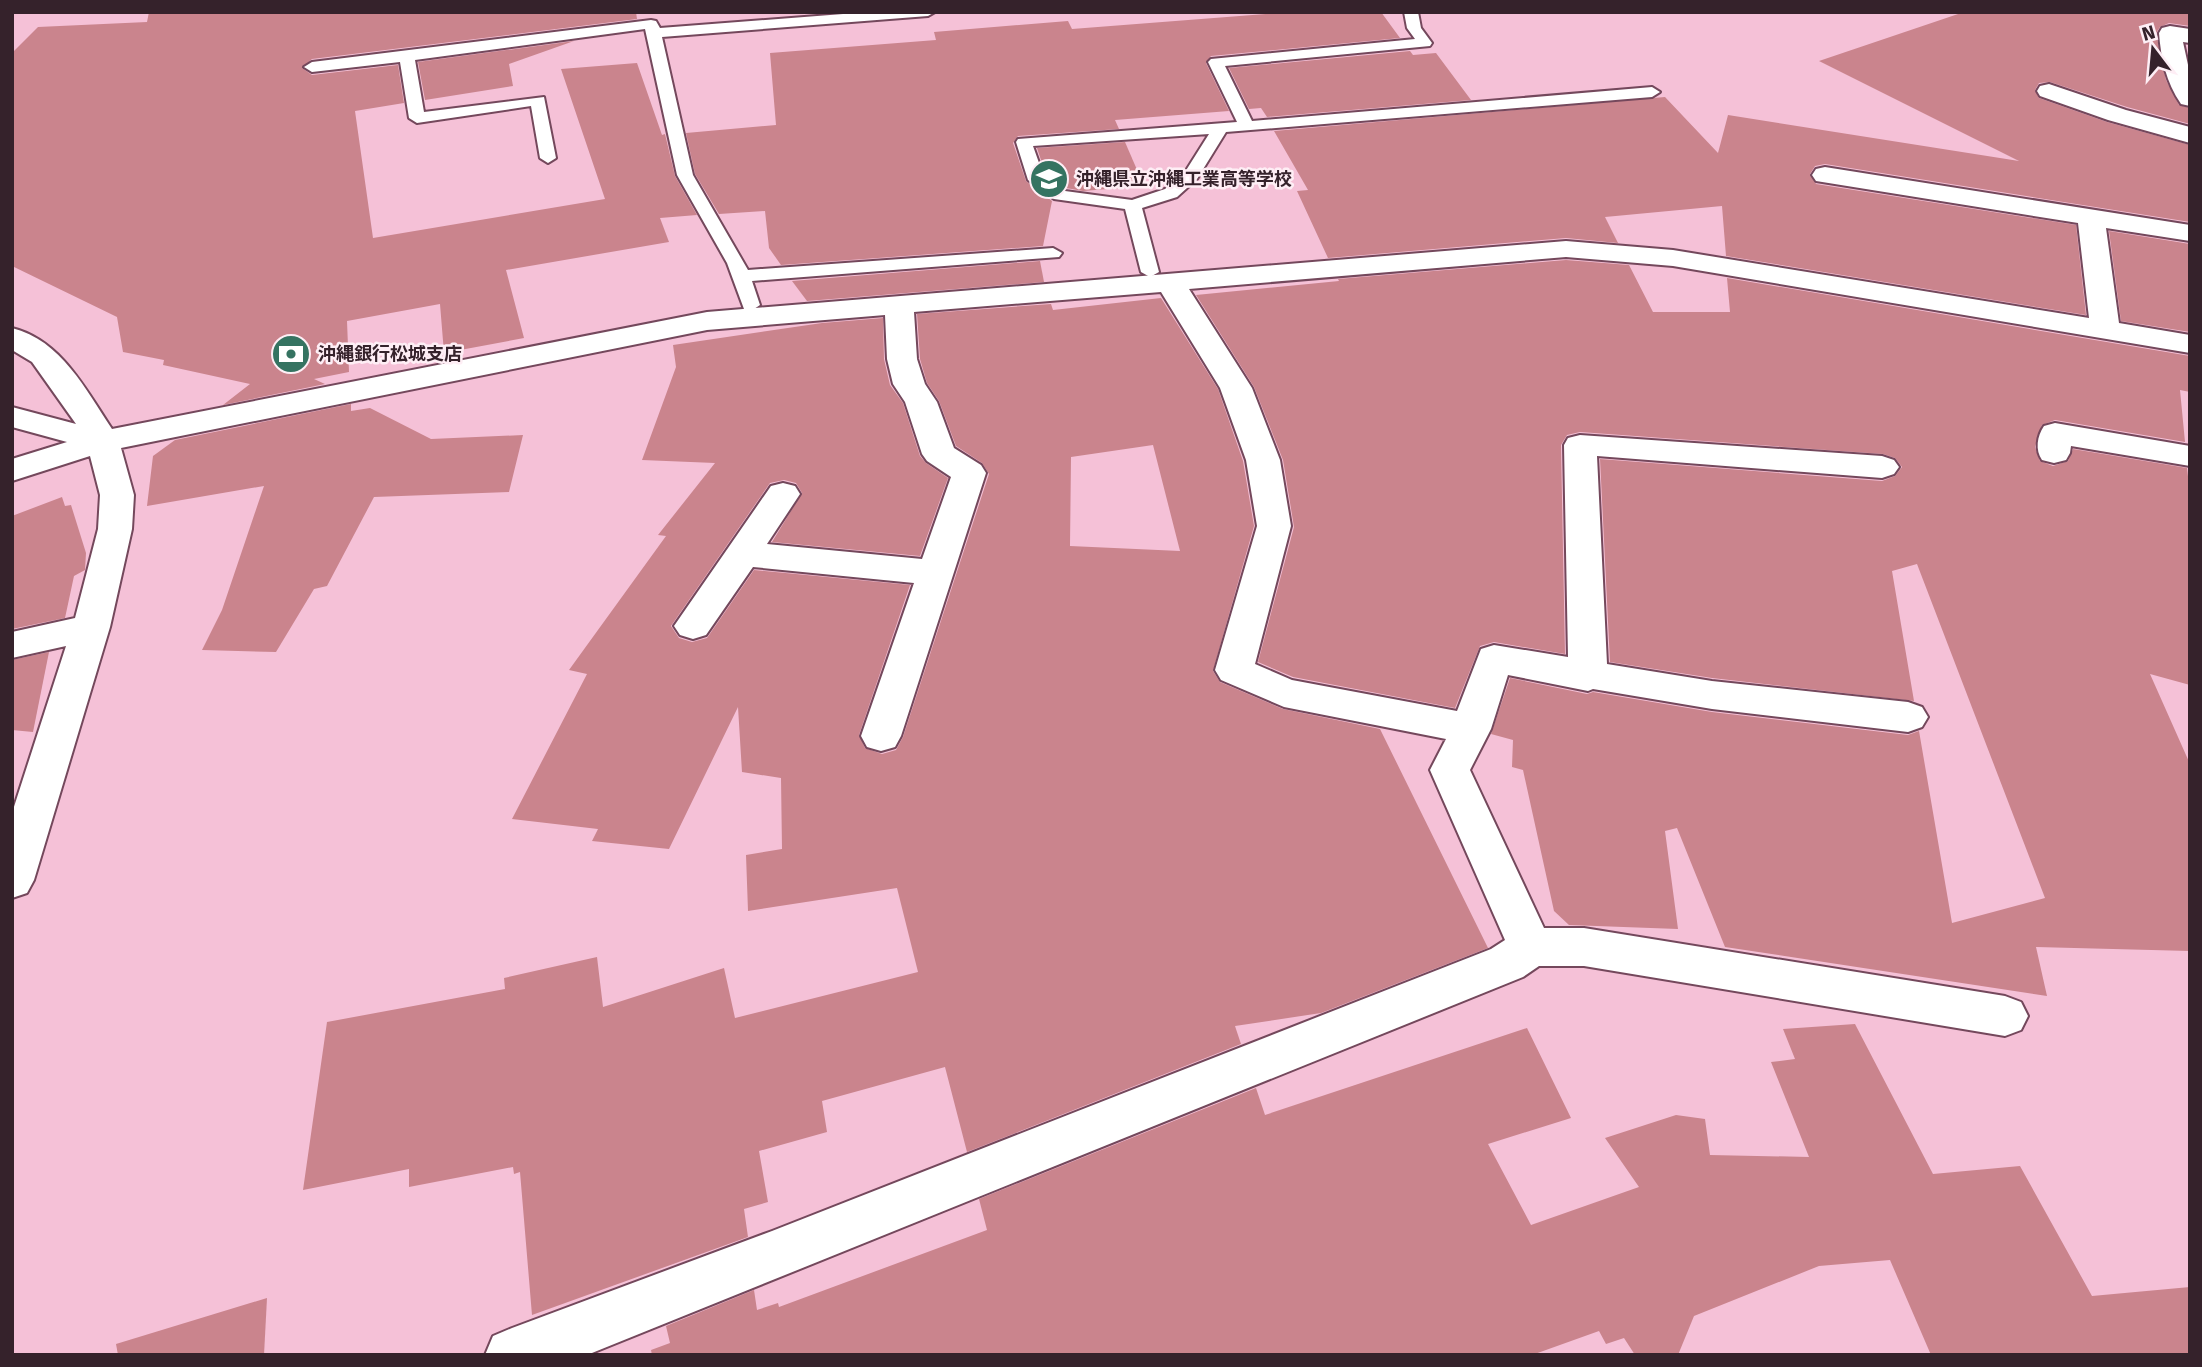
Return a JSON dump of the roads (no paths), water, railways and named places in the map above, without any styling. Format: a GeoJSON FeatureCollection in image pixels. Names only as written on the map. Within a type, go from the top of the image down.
{"type":"FeatureCollection","features":[{"type":"Feature","properties":{"kind":"street"},"geometry":{"type":"LineString","coordinates":[[2155,12],[2180,34],[2174,66],[2190,99]]}},
{"type":"Feature","properties":{"kind":"street"},"geometry":{"type":"LineString","coordinates":[[2049,91],[2117,115],[2190,135]]}},
{"type":"Feature","properties":{"kind":"street"},"geometry":{"type":"LineString","coordinates":[[1825,175],[2190,233]]}},
{"type":"Feature","properties":{"kind":"street"},"geometry":{"type":"LineString","coordinates":[[2091,217],[2105,330]]}},
{"type":"Feature","properties":{"kind":"street"},"geometry":{"type":"LineString","coordinates":[[12,470],[103,441],[752,310],[899,305],[1157,279],[1566,249],[1673,258],[2190,344]]}},
{"type":"Feature","properties":{"kind":"street"},"geometry":{"type":"LineString","coordinates":[[1157,279],[1236,388],[1263,460],[1274,526],[1234,670],[1284,693],[1471,729]]}},
{"type":"Feature","properties":{"kind":"street"},"geometry":{"type":"LineString","coordinates":[[881,736],[969,473],[939,454],[920,402],[909,384],[902,359],[899,305]]}},
{"type":"Feature","properties":{"kind":"street"},"geometry":{"type":"LineString","coordinates":[[12,337],[43,355],[75,397],[103,441],[117,495],[115,529],[91,627],[12,880]]}},
{"type":"Feature","properties":{"kind":"street"},"geometry":{"type":"LineString","coordinates":[[12,418],[103,441]]}},
{"type":"Feature","properties":{"kind":"street"},"geometry":{"type":"LineString","coordinates":[[2054,453],[2056,433],[2190,456]]}},
{"type":"Feature","properties":{"kind":"street"},"geometry":{"type":"LineString","coordinates":[[1588,677],[1580,444],[1882,467]]}},
{"type":"Feature","properties":{"kind":"street"},"geometry":{"type":"LineString","coordinates":[[693,626],[783,494]]}},
{"type":"Feature","properties":{"kind":"street"},"geometry":{"type":"LineString","coordinates":[[743,554],[936,573]]}},
{"type":"Feature","properties":{"kind":"street"},"geometry":{"type":"LineString","coordinates":[[12,645],[91,627]]}},
{"type":"Feature","properties":{"kind":"street"},"geometry":{"type":"LineString","coordinates":[[1531,947],[1450,770],[1471,729],[1494,659],[1588,677],[1712,695],[1908,717]]}},
{"type":"Feature","properties":{"kind":"street"},"geometry":{"type":"LineString","coordinates":[[512,1355],[607,1321],[1060,1142],[1266,1056],[1507,963],[1531,947],[1584,947],[2005,1016]]}},
{"type":"Feature","properties":{"kind":"lane"},"geometry":{"type":"LineString","coordinates":[[312,67],[652,29],[928,12]]}},
{"type":"Feature","properties":{"kind":"lane"},"geometry":{"type":"LineString","coordinates":[[1247,126],[1216,62],[1425,43],[1414,28],[1411,12]]}},
{"type":"Feature","properties":{"kind":"lane"},"geometry":{"type":"LineString","coordinates":[[652,29],[674,15]]}},
{"type":"Feature","properties":{"kind":"lane"},"geometry":{"type":"LineString","coordinates":[[652,29],[685,175],[741,276],[752,310]]}},
{"type":"Feature","properties":{"kind":"lane"},"geometry":{"type":"LineString","coordinates":[[407,57],[417,118],[538,100],[548,159]]}},
{"type":"Feature","properties":{"kind":"lane"},"geometry":{"type":"LineString","coordinates":[[1222,128],[1191,175],[1171,193],[1133,205],[1060,195],[1036,180],[1024,142],[1651,92]]}},
{"type":"Feature","properties":{"kind":"lane"},"geometry":{"type":"LineString","coordinates":[[1133,205],[1157,279]]}},
{"type":"Feature","properties":{"kind":"lane"},"geometry":{"type":"LineString","coordinates":[[741,276],[1053,253]]}},
{"type":"Feature","properties":{"kind":"place","name":"沖縄県立沖縄工業高等学校"},"geometry":{"type":"Point","coordinates":[1049,179]}},
{"type":"Feature","properties":{"kind":"place","name":"沖縄銀行松城支店"},"geometry":{"type":"Point","coordinates":[291,354]}}]}
